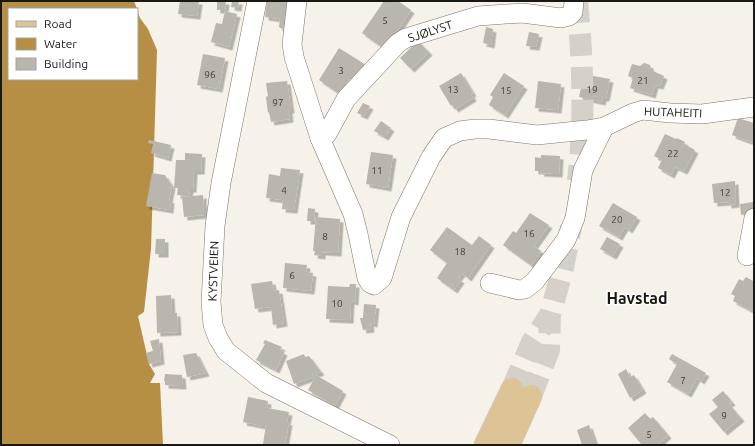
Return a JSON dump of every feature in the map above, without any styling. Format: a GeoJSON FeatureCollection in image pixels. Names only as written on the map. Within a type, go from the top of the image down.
{"type":"FeatureCollection","features":[{"type":"Feature","properties":{"kind":"main road"},"geometry":{"type":"LineString","coordinates":[[485,445],[521,392],[509,445]]}},
{"type":"Feature","properties":{"kind":"street","name":"KYSTVEIEN"},"geometry":{"type":"LineString","coordinates":[[257,1],[221,183],[215,226],[211,302],[213,325],[218,338],[226,351],[266,383],[390,445]]}},
{"type":"Feature","properties":{"kind":"street"},"geometry":{"type":"LineString","coordinates":[[297,1],[292,44],[294,57],[320,138]]}},
{"type":"Feature","properties":{"kind":"street","name":"SJØLYST"},"geometry":{"type":"LineString","coordinates":[[320,138],[327,134],[346,99],[398,43],[406,38],[478,16],[522,13],[561,18],[569,16],[573,12],[574,1]]}},
{"type":"Feature","properties":{"kind":"street","name":"HUTAHEITI"},"geometry":{"type":"LineString","coordinates":[[320,138],[353,214],[367,278],[370,283],[374,284],[382,278],[401,217],[431,157],[444,138],[460,131],[475,129],[489,129],[537,135],[588,130],[604,127],[633,113],[643,110],[670,114],[702,114],[754,107]]}},
{"type":"Feature","properties":{"kind":"street"},"geometry":{"type":"LineString","coordinates":[[490,282],[519,290],[525,290],[535,281],[566,240],[575,218],[583,170],[604,127]]}},
{"type":"Feature","properties":{"kind":"street"},"geometry":{"type":"LineString","coordinates":[[747,256],[754,218]]}},
{"type":"Feature","properties":{"kind":"water"},"geometry":{"type":"Polygon","coordinates":[[[1,1],[134,1],[137,8],[8,8],[8,80],[138,80],[138,13],[148,29],[157,50],[151,249],[144,312],[138,316],[149,364],[155,374],[150,383],[160,383],[163,445],[1,445],[1,1]]]}},
{"type":"Feature","properties":{"kind":"building"},"geometry":{"type":"Polygon","coordinates":[[[180,1],[199,1],[197,16],[178,14],[180,1]]]}},
{"type":"Feature","properties":{"kind":"building"},"geometry":{"type":"Polygon","coordinates":[[[217,1],[226,1],[225,10],[217,10],[217,1]]]}},
{"type":"Feature","properties":{"kind":"building"},"geometry":{"type":"Polygon","coordinates":[[[232,1],[239,1],[238,8],[231,7],[232,1]]]}},
{"type":"Feature","properties":{"kind":"building"},"geometry":{"type":"Polygon","coordinates":[[[267,1],[292,1],[288,19],[282,29],[279,27],[280,19],[265,17],[267,1]]]}},
{"type":"Feature","properties":{"kind":"building"},"geometry":{"type":"Polygon","coordinates":[[[384,1],[398,1],[411,10],[385,49],[362,33],[384,1]]]}},
{"type":"Feature","properties":{"kind":"building"},"geometry":{"type":"Polygon","coordinates":[[[225,11],[237,14],[229,47],[211,42],[216,23],[222,24],[225,11]]]}},
{"type":"Feature","properties":{"kind":"building"},"geometry":{"type":"Polygon","coordinates":[[[486,27],[493,29],[491,45],[483,43],[486,27]]]}},
{"type":"Feature","properties":{"kind":"building"},"geometry":{"type":"Polygon","coordinates":[[[529,32],[539,34],[536,47],[526,46],[529,32]]]}},
{"type":"Feature","properties":{"kind":"building"},"geometry":{"type":"Polygon","coordinates":[[[418,41],[429,52],[411,69],[400,58],[418,41]]]}},
{"type":"Feature","properties":{"kind":"building"},"geometry":{"type":"Polygon","coordinates":[[[339,48],[366,65],[355,82],[349,79],[340,94],[319,80],[339,48]]]}},
{"type":"Feature","properties":{"kind":"building"},"geometry":{"type":"Polygon","coordinates":[[[203,54],[225,58],[219,89],[197,85],[203,54]]]}},
{"type":"Feature","properties":{"kind":"building"},"geometry":{"type":"Polygon","coordinates":[[[644,63],[650,65],[651,70],[664,76],[660,86],[655,85],[652,95],[630,88],[633,78],[628,76],[632,64],[640,66],[644,63]]]}},
{"type":"Feature","properties":{"kind":"building"},"geometry":{"type":"Polygon","coordinates":[[[461,73],[473,93],[471,94],[473,98],[455,109],[452,105],[451,106],[439,86],[461,73]]]}},
{"type":"Feature","properties":{"kind":"building"},"geometry":{"type":"Polygon","coordinates":[[[504,73],[524,86],[505,115],[489,105],[493,97],[490,95],[504,73]]]}},
{"type":"Feature","properties":{"kind":"building"},"geometry":{"type":"Polygon","coordinates":[[[583,74],[610,79],[606,98],[603,98],[602,102],[579,97],[582,83],[580,82],[583,74]]]}},
{"type":"Feature","properties":{"kind":"building"},"geometry":{"type":"Polygon","coordinates":[[[287,81],[291,110],[289,110],[290,119],[271,122],[269,112],[268,113],[266,83],[287,81]]]}},
{"type":"Feature","properties":{"kind":"building"},"geometry":{"type":"Polygon","coordinates":[[[538,81],[561,84],[558,110],[535,108],[538,81]]]}},
{"type":"Feature","properties":{"kind":"building"},"geometry":{"type":"Polygon","coordinates":[[[363,103],[370,106],[364,116],[357,113],[363,103]]]}},
{"type":"Feature","properties":{"kind":"building"},"geometry":{"type":"Polygon","coordinates":[[[738,118],[754,123],[754,143],[732,135],[738,118]]]}},
{"type":"Feature","properties":{"kind":"building"},"geometry":{"type":"Polygon","coordinates":[[[381,121],[391,128],[385,137],[374,131],[381,121]]]}},
{"type":"Feature","properties":{"kind":"building"},"geometry":{"type":"Polygon","coordinates":[[[665,134],[685,142],[684,144],[695,150],[684,171],[675,167],[671,175],[658,168],[662,160],[654,156],[665,134]]]}},
{"type":"Feature","properties":{"kind":"building"},"geometry":{"type":"Polygon","coordinates":[[[149,140],[171,145],[168,158],[151,153],[153,144],[148,143],[149,140]]]}},
{"type":"Feature","properties":{"kind":"building"},"geometry":{"type":"Polygon","coordinates":[[[371,152],[393,155],[388,188],[366,184],[371,152]]]}},
{"type":"Feature","properties":{"kind":"building"},"geometry":{"type":"Polygon","coordinates":[[[185,153],[202,154],[201,171],[194,171],[193,189],[190,189],[189,196],[177,195],[178,188],[174,188],[176,160],[185,160],[185,153]]]}},
{"type":"Feature","properties":{"kind":"building"},"geometry":{"type":"Polygon","coordinates":[[[541,155],[560,156],[559,174],[540,173],[541,171],[535,171],[535,157],[541,158],[541,155]]]}},
{"type":"Feature","properties":{"kind":"building"},"geometry":{"type":"Polygon","coordinates":[[[281,168],[300,170],[294,210],[282,209],[283,200],[266,198],[269,174],[280,176],[281,168]]]}},
{"type":"Feature","properties":{"kind":"building"},"geometry":{"type":"Polygon","coordinates":[[[152,173],[165,175],[172,185],[169,200],[171,200],[170,210],[146,206],[152,173]]]}},
{"type":"Feature","properties":{"kind":"building"},"geometry":{"type":"Polygon","coordinates":[[[735,181],[736,204],[728,205],[728,202],[714,203],[712,184],[735,181]]]}},
{"type":"Feature","properties":{"kind":"building"},"geometry":{"type":"Polygon","coordinates":[[[203,195],[204,215],[184,217],[182,197],[203,195]]]}},
{"type":"Feature","properties":{"kind":"building"},"geometry":{"type":"Polygon","coordinates":[[[753,202],[754,213],[741,215],[740,204],[753,202]]]}},
{"type":"Feature","properties":{"kind":"building"},"geometry":{"type":"Polygon","coordinates":[[[613,203],[637,217],[629,230],[625,227],[619,237],[599,226],[613,203]]]}},
{"type":"Feature","properties":{"kind":"building"},"geometry":{"type":"Polygon","coordinates":[[[308,208],[315,209],[314,221],[307,221],[308,208]]]}},
{"type":"Feature","properties":{"kind":"building"},"geometry":{"type":"Polygon","coordinates":[[[530,213],[549,225],[534,246],[541,251],[531,265],[503,245],[513,231],[516,233],[530,213]]]}},
{"type":"Feature","properties":{"kind":"building"},"geometry":{"type":"Polygon","coordinates":[[[316,217],[340,219],[338,253],[322,252],[322,256],[314,255],[315,251],[313,251],[316,217]]]}},
{"type":"Feature","properties":{"kind":"building"},"geometry":{"type":"Polygon","coordinates":[[[447,227],[472,245],[479,236],[491,245],[468,278],[462,273],[458,278],[461,280],[454,290],[437,278],[447,263],[430,250],[447,227]]]}},
{"type":"Feature","properties":{"kind":"building"},"geometry":{"type":"Polygon","coordinates":[[[607,237],[620,244],[613,256],[600,249],[607,237]]]}},
{"type":"Feature","properties":{"kind":"building"},"geometry":{"type":"Polygon","coordinates":[[[156,239],[165,239],[165,254],[155,254],[156,239]]]}},
{"type":"Feature","properties":{"kind":"building"},"geometry":{"type":"Polygon","coordinates":[[[285,263],[307,265],[306,272],[313,273],[311,291],[283,288],[285,263]]]}},
{"type":"Feature","properties":{"kind":"building"},"geometry":{"type":"Polygon","coordinates":[[[746,277],[753,281],[754,278],[754,312],[733,301],[735,296],[731,294],[739,279],[743,281],[746,277]]]}},
{"type":"Feature","properties":{"kind":"building"},"geometry":{"type":"Polygon","coordinates":[[[272,281],[274,291],[279,290],[284,323],[273,325],[271,307],[255,309],[251,284],[272,281]]]}},
{"type":"Feature","properties":{"kind":"building"},"geometry":{"type":"Polygon","coordinates":[[[350,284],[356,284],[355,302],[351,301],[350,320],[326,319],[328,286],[349,287],[350,284]]]}},
{"type":"Feature","properties":{"kind":"building"},"geometry":{"type":"Polygon","coordinates":[[[171,295],[172,313],[177,313],[178,332],[157,333],[156,296],[171,295]]]}},
{"type":"Feature","properties":{"kind":"building"},"geometry":{"type":"Polygon","coordinates":[[[364,304],[376,305],[374,324],[370,323],[371,329],[363,330],[360,318],[363,318],[364,304]]]}},
{"type":"Feature","properties":{"kind":"building"},"geometry":{"type":"Polygon","coordinates":[[[159,339],[161,361],[149,364],[146,353],[153,351],[150,341],[159,339]]]}},
{"type":"Feature","properties":{"kind":"building"},"geometry":{"type":"Polygon","coordinates":[[[265,340],[282,347],[280,350],[284,352],[276,370],[256,360],[265,344],[263,343],[265,340]]]}},
{"type":"Feature","properties":{"kind":"building"},"geometry":{"type":"Polygon","coordinates":[[[196,353],[206,373],[187,377],[183,355],[196,353]]]}},
{"type":"Feature","properties":{"kind":"building"},"geometry":{"type":"Polygon","coordinates":[[[304,354],[305,357],[309,356],[321,372],[312,375],[313,377],[294,384],[286,361],[304,354]]]}},
{"type":"Feature","properties":{"kind":"building"},"geometry":{"type":"Polygon","coordinates":[[[672,354],[706,373],[701,381],[697,378],[688,394],[667,382],[677,364],[669,359],[672,354]]]}},
{"type":"Feature","properties":{"kind":"building"},"geometry":{"type":"Polygon","coordinates":[[[626,369],[630,377],[634,375],[643,390],[630,398],[618,374],[626,369]]]}},
{"type":"Feature","properties":{"kind":"building"},"geometry":{"type":"Polygon","coordinates":[[[165,374],[182,375],[183,386],[165,385],[165,374]]]}},
{"type":"Feature","properties":{"kind":"building"},"geometry":{"type":"Polygon","coordinates":[[[316,375],[343,391],[335,406],[308,390],[316,375]]]}},
{"type":"Feature","properties":{"kind":"building"},"geometry":{"type":"Polygon","coordinates":[[[723,391],[732,402],[729,404],[741,418],[724,432],[709,414],[718,407],[712,400],[723,391]]]}},
{"type":"Feature","properties":{"kind":"building"},"geometry":{"type":"Polygon","coordinates":[[[248,397],[268,401],[267,408],[289,412],[287,422],[289,422],[285,445],[263,444],[266,425],[263,426],[243,422],[248,397]]]}},
{"type":"Feature","properties":{"kind":"building"},"geometry":{"type":"Polygon","coordinates":[[[645,413],[650,419],[653,417],[668,435],[657,445],[642,445],[628,428],[645,413]]]}},
{"type":"Feature","properties":{"kind":"building"},"geometry":{"type":"Polygon","coordinates":[[[589,425],[596,445],[582,445],[577,430],[589,425]]]}},
{"type":"Feature","properties":{"kind":"tunnel"},"geometry":{"type":"LineString","coordinates":[[577,1],[581,46],[582,91],[582,136],[578,181]]}},
{"type":"Feature","properties":{"kind":"tunnel"},"geometry":{"type":"LineString","coordinates":[[531,396],[549,350],[550,315],[563,268],[571,227]]}},
{"type":"Feature","properties":{"kind":"tunnel"},"geometry":{"type":"LineString","coordinates":[[512,389],[532,342],[550,315]]}},
{"type":"Feature","properties":{"kind":"district","name":"Havstad"},"geometry":{"type":"Point","coordinates":[637,298]}}]}
